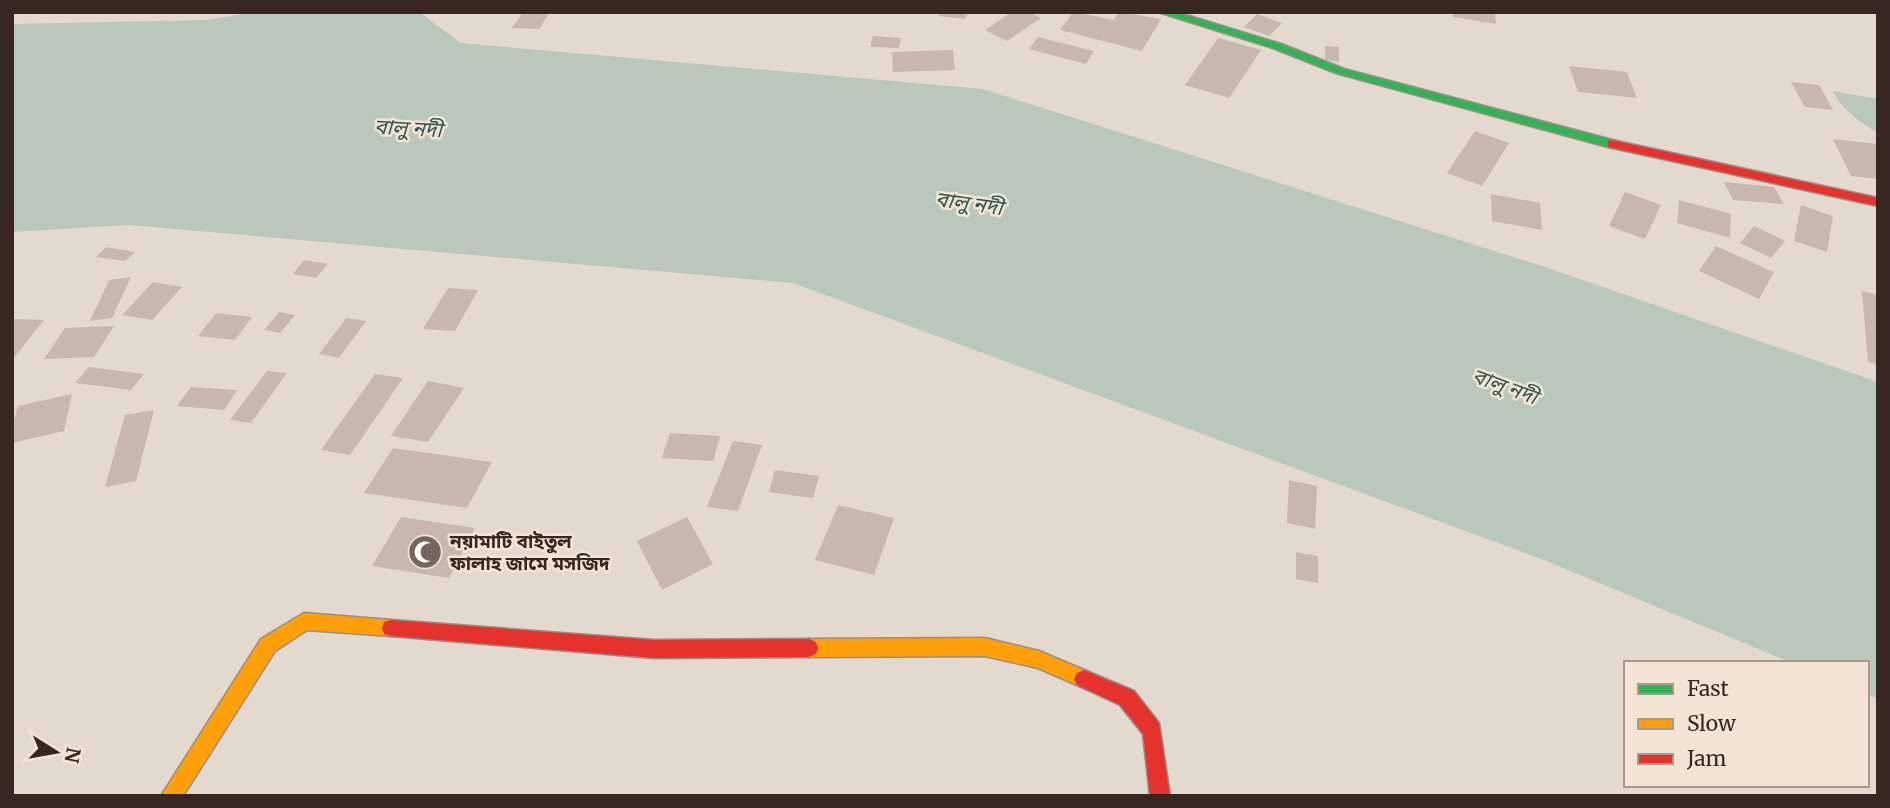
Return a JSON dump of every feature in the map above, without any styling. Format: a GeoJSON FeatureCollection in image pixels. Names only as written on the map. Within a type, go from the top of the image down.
{"type":"FeatureCollection","features":[{"type":"Feature","properties":{"kind":"street"},"geometry":{"type":"LineString","coordinates":[[1163,12],[1277,46],[1340,71],[1572,135],[1878,202]]}},
{"type":"Feature","properties":{"kind":"street"},"geometry":{"type":"LineString","coordinates":[[171,796],[268,645],[304,621],[654,649],[985,647],[1039,660],[1127,698],[1152,730],[1160,796]]}},
{"type":"Feature","properties":{"kind":"water","name":"বালু নদী"},"geometry":{"type":"Polygon","coordinates":[[[256,12],[419,12],[461,43],[983,89],[1545,267],[1878,382],[1878,699],[1869,695],[1869,661],[1787,661],[1544,560],[793,283],[129,225],[12,232],[12,24],[207,20],[256,12]]]}},
{"type":"Feature","properties":{"kind":"water"},"geometry":{"type":"Polygon","coordinates":[[[1833,91],[1878,99],[1878,133],[1846,110],[1833,91]]]}},
{"type":"Feature","properties":{"kind":"building"},"geometry":{"type":"Polygon","coordinates":[[[523,12],[550,12],[539,29],[512,28],[523,12]]]}},
{"type":"Feature","properties":{"kind":"building"},"geometry":{"type":"Polygon","coordinates":[[[940,12],[968,12],[965,19],[939,16],[940,12]]]}},
{"type":"Feature","properties":{"kind":"building"},"geometry":{"type":"Polygon","coordinates":[[[1012,12],[1028,12],[1041,18],[1007,41],[985,30],[1012,12]]]}},
{"type":"Feature","properties":{"kind":"building"},"geometry":{"type":"Polygon","coordinates":[[[1073,12],[1114,20],[1119,12],[1161,19],[1142,51],[1060,30],[1073,12]]]}},
{"type":"Feature","properties":{"kind":"building"},"geometry":{"type":"Polygon","coordinates":[[[1453,12],[1495,12],[1496,24],[1453,17],[1453,12]]]}},
{"type":"Feature","properties":{"kind":"building"},"geometry":{"type":"Polygon","coordinates":[[[1257,14],[1282,23],[1269,36],[1244,27],[1257,14]]]}},
{"type":"Feature","properties":{"kind":"building"},"geometry":{"type":"Polygon","coordinates":[[[873,36],[901,38],[899,48],[870,47],[873,36]]]}},
{"type":"Feature","properties":{"kind":"building"},"geometry":{"type":"Polygon","coordinates":[[[1038,37],[1094,51],[1086,64],[1029,49],[1038,37]]]}},
{"type":"Feature","properties":{"kind":"building"},"geometry":{"type":"Polygon","coordinates":[[[1218,38],[1261,50],[1229,98],[1185,85],[1218,38]]]}},
{"type":"Feature","properties":{"kind":"building"},"geometry":{"type":"Polygon","coordinates":[[[1325,46],[1339,47],[1339,62],[1325,60],[1325,46]]]}},
{"type":"Feature","properties":{"kind":"building"},"geometry":{"type":"Polygon","coordinates":[[[953,50],[955,70],[893,72],[892,52],[953,50]]]}},
{"type":"Feature","properties":{"kind":"building"},"geometry":{"type":"Polygon","coordinates":[[[1569,66],[1627,72],[1637,98],[1578,92],[1569,66]]]}},
{"type":"Feature","properties":{"kind":"building"},"geometry":{"type":"Polygon","coordinates":[[[1791,82],[1819,85],[1833,110],[1805,107],[1791,82]]]}},
{"type":"Feature","properties":{"kind":"building"},"geometry":{"type":"Polygon","coordinates":[[[1475,131],[1509,143],[1482,186],[1447,173],[1475,131]]]}},
{"type":"Feature","properties":{"kind":"building"},"geometry":{"type":"Polygon","coordinates":[[[1833,139],[1878,144],[1878,179],[1851,176],[1833,139]]]}},
{"type":"Feature","properties":{"kind":"building"},"geometry":{"type":"Polygon","coordinates":[[[1724,182],[1774,187],[1784,204],[1733,200],[1724,182]]]}},
{"type":"Feature","properties":{"kind":"building"},"geometry":{"type":"Polygon","coordinates":[[[1625,192],[1661,205],[1645,239],[1609,226],[1625,192]]]}},
{"type":"Feature","properties":{"kind":"building"},"geometry":{"type":"Polygon","coordinates":[[[1491,194],[1540,203],[1542,230],[1492,221],[1491,194]]]}},
{"type":"Feature","properties":{"kind":"building"},"geometry":{"type":"Polygon","coordinates":[[[1679,200],[1731,214],[1730,238],[1677,223],[1679,200]]]}},
{"type":"Feature","properties":{"kind":"building"},"geometry":{"type":"Polygon","coordinates":[[[1801,205],[1833,216],[1827,252],[1794,241],[1801,205]]]}},
{"type":"Feature","properties":{"kind":"building"},"geometry":{"type":"Polygon","coordinates":[[[1754,226],[1785,241],[1771,258],[1740,243],[1754,226]]]}},
{"type":"Feature","properties":{"kind":"building"},"geometry":{"type":"Polygon","coordinates":[[[1716,246],[1774,272],[1759,299],[1699,271],[1716,246]]]}},
{"type":"Feature","properties":{"kind":"building"},"geometry":{"type":"Polygon","coordinates":[[[106,247],[135,252],[125,261],[96,257],[106,247]]]}},
{"type":"Feature","properties":{"kind":"building"},"geometry":{"type":"Polygon","coordinates":[[[304,260],[328,264],[316,278],[293,274],[304,260]]]}},
{"type":"Feature","properties":{"kind":"building"},"geometry":{"type":"Polygon","coordinates":[[[131,277],[112,318],[90,321],[109,280],[131,277]]]}},
{"type":"Feature","properties":{"kind":"building"},"geometry":{"type":"Polygon","coordinates":[[[153,282],[182,287],[152,320],[122,315],[153,282]]]}},
{"type":"Feature","properties":{"kind":"building"},"geometry":{"type":"Polygon","coordinates":[[[448,288],[478,290],[455,331],[423,329],[448,288]]]}},
{"type":"Feature","properties":{"kind":"building"},"geometry":{"type":"Polygon","coordinates":[[[1862,291],[1878,295],[1878,365],[1868,362],[1862,291]]]}},
{"type":"Feature","properties":{"kind":"building"},"geometry":{"type":"Polygon","coordinates":[[[279,312],[295,315],[280,333],[264,330],[279,312]]]}},
{"type":"Feature","properties":{"kind":"building"},"geometry":{"type":"Polygon","coordinates":[[[216,313],[252,317],[235,340],[198,336],[216,313]]]}},
{"type":"Feature","properties":{"kind":"building"},"geometry":{"type":"Polygon","coordinates":[[[346,318],[366,321],[339,358],[319,354],[346,318]]]}},
{"type":"Feature","properties":{"kind":"building"},"geometry":{"type":"Polygon","coordinates":[[[12,319],[44,320],[12,360],[12,319]]]}},
{"type":"Feature","properties":{"kind":"building"},"geometry":{"type":"Polygon","coordinates":[[[114,326],[94,357],[44,359],[65,328],[114,326]]]}},
{"type":"Feature","properties":{"kind":"building"},"geometry":{"type":"Polygon","coordinates":[[[89,367],[144,374],[131,390],[75,383],[89,367]]]}},
{"type":"Feature","properties":{"kind":"building"},"geometry":{"type":"Polygon","coordinates":[[[267,371],[287,373],[251,423],[230,420],[267,371]]]}},
{"type":"Feature","properties":{"kind":"building"},"geometry":{"type":"Polygon","coordinates":[[[375,374],[403,378],[350,455],[321,450],[375,374]]]}},
{"type":"Feature","properties":{"kind":"building"},"geometry":{"type":"Polygon","coordinates":[[[428,381],[464,388],[428,442],[391,436],[428,381]]]}},
{"type":"Feature","properties":{"kind":"building"},"geometry":{"type":"Polygon","coordinates":[[[191,387],[237,390],[224,410],[177,406],[191,387]]]}},
{"type":"Feature","properties":{"kind":"building"},"geometry":{"type":"Polygon","coordinates":[[[72,394],[64,431],[12,443],[12,427],[18,406],[72,394]]]}},
{"type":"Feature","properties":{"kind":"building"},"geometry":{"type":"Polygon","coordinates":[[[154,410],[136,481],[105,487],[125,415],[154,410]]]}},
{"type":"Feature","properties":{"kind":"building"},"geometry":{"type":"Polygon","coordinates":[[[670,433],[720,436],[713,461],[662,458],[670,433]]]}},
{"type":"Feature","properties":{"kind":"building"},"geometry":{"type":"Polygon","coordinates":[[[733,441],[762,445],[738,511],[707,507],[733,441]]]}},
{"type":"Feature","properties":{"kind":"building"},"geometry":{"type":"Polygon","coordinates":[[[393,448],[492,462],[467,508],[364,493],[393,448]]]}},
{"type":"Feature","properties":{"kind":"building"},"geometry":{"type":"Polygon","coordinates":[[[775,470],[819,476],[813,498],[769,492],[775,470]]]}},
{"type":"Feature","properties":{"kind":"building"},"geometry":{"type":"Polygon","coordinates":[[[1289,480],[1317,486],[1315,529],[1287,523],[1289,480]]]}},
{"type":"Feature","properties":{"kind":"building"},"geometry":{"type":"Polygon","coordinates":[[[838,505],[894,518],[874,575],[815,560],[838,505]]]}},
{"type":"Feature","properties":{"kind":"building"},"geometry":{"type":"Polygon","coordinates":[[[401,517],[475,528],[449,578],[372,566],[401,517]]]}},
{"type":"Feature","properties":{"kind":"building"},"geometry":{"type":"Polygon","coordinates":[[[687,517],[713,564],[662,590],[637,541],[687,517]]]}},
{"type":"Feature","properties":{"kind":"building"},"geometry":{"type":"Polygon","coordinates":[[[1296,552],[1318,556],[1318,583],[1296,579],[1296,552]]]}},
{"type":"Feature","properties":{"kind":"traffic: fast"},"geometry":{"type":"LineString","coordinates":[[1163,12],[1277,46],[1340,71],[1612,144]]}},
{"type":"Feature","properties":{"kind":"traffic: slow"},"geometry":{"type":"LineString","coordinates":[[171,796],[268,645],[304,621],[391,628]]}},
{"type":"Feature","properties":{"kind":"traffic: slow"},"geometry":{"type":"LineString","coordinates":[[809,648],[985,647],[1039,660],[1084,679]]}},
{"type":"Feature","properties":{"kind":"traffic: jam"},"geometry":{"type":"LineString","coordinates":[[1612,144],[1878,202]]}},
{"type":"Feature","properties":{"kind":"traffic: jam"},"geometry":{"type":"LineString","coordinates":[[391,628],[654,649],[809,648]]}},
{"type":"Feature","properties":{"kind":"traffic: jam"},"geometry":{"type":"LineString","coordinates":[[1084,679],[1127,698],[1152,730],[1160,796]]}},
{"type":"Feature","properties":{"kind":"place","name":"নয়ামাটি বাইতুল ফালাহ জামে মসজিদ"},"geometry":{"type":"Point","coordinates":[425,552]}}]}
